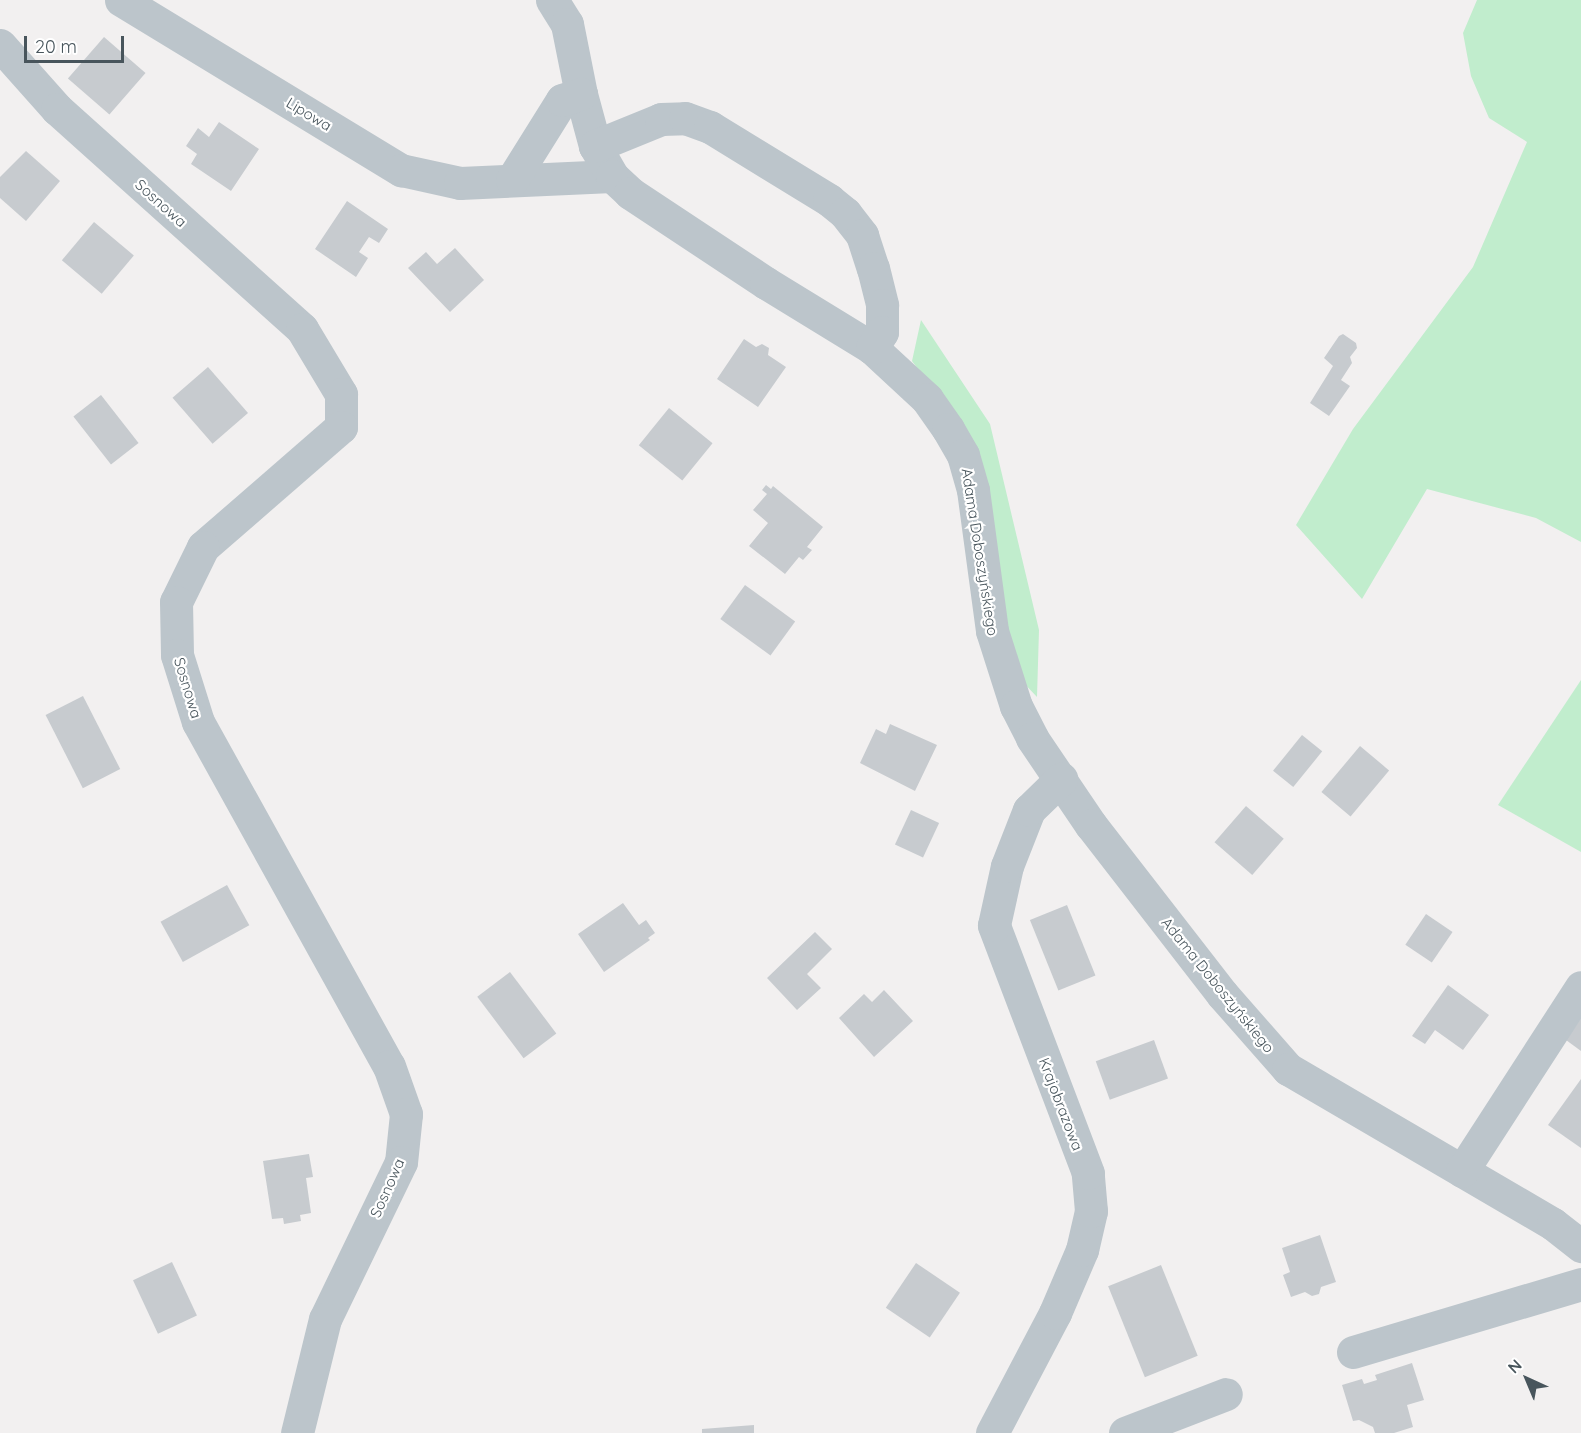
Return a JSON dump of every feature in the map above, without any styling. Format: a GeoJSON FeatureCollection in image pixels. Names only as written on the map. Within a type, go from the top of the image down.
{"type":"FeatureCollection","features":[{"type":"Feature","properties":{"kind":"street","name":"Lipowa"},"geometry":{"type":"LineString","coordinates":[[121,0],[401,170],[460,183],[612,176]]}},
{"type":"Feature","properties":{"kind":"street","name":"Adama Doboszyńskiego"},"geometry":{"type":"LineString","coordinates":[[552,0],[567,24],[581,94],[595,146],[612,176],[630,193],[746,270],[872,348],[927,399],[963,455],[973,490],[992,631],[1016,706],[1032,738],[1091,825],[1200,966],[1288,1069],[1553,1224],[1581,1246]]}},
{"type":"Feature","properties":{"kind":"street","name":"Sosnowa"},"geometry":{"type":"LineString","coordinates":[[0,45],[57,109],[302,329],[341,394],[341,427],[203,547],[176,602],[177,655],[198,722],[389,1066],[406,1114],[401,1162],[325,1319],[297,1433]]}},
{"type":"Feature","properties":{"kind":"street"},"geometry":{"type":"LineString","coordinates":[[512,180],[562,100],[581,94]]}},
{"type":"Feature","properties":{"kind":"street"},"geometry":{"type":"LineString","coordinates":[[595,146],[660,119],[685,118],[710,127],[829,200],[845,213],[862,235],[873,268],[882,305],[882,332],[872,348]]}},
{"type":"Feature","properties":{"kind":"street","name":"Krajobrazowa"},"geometry":{"type":"LineString","coordinates":[[992,1433],[1055,1313],[1082,1250],[1091,1211],[1088,1173],[994,925],[1007,866],[1029,810],[1061,779]]}},
{"type":"Feature","properties":{"kind":"street"},"geometry":{"type":"LineString","coordinates":[[1462,1171],[1581,987]]}},
{"type":"Feature","properties":{"kind":"street"},"geometry":{"type":"LineString","coordinates":[[1353,1352],[1581,1284]]}},
{"type":"Feature","properties":{"kind":"street"},"geometry":{"type":"LineString","coordinates":[[1125,1433],[1226,1394]]}},
{"type":"Feature","properties":{"kind":"green space"},"geometry":{"type":"Polygon","coordinates":[[[1477,0],[1581,0],[1581,542],[1536,518],[1427,489],[1362,599],[1296,525],[1353,429],[1473,267],[1527,142],[1489,118],[1471,76],[1463,33],[1477,0]]]}},
{"type":"Feature","properties":{"kind":"green space"},"geometry":{"type":"Polygon","coordinates":[[[921,320],[990,424],[1039,630],[1037,697],[1019,678],[1002,621],[971,440],[912,361],[921,320]]]}},
{"type":"Feature","properties":{"kind":"green space"},"geometry":{"type":"Polygon","coordinates":[[[1581,680],[1581,852],[1498,805],[1581,680]]]}},
{"type":"Feature","properties":{"kind":"building"},"geometry":{"type":"Polygon","coordinates":[[[104,37],[146,73],[109,115],[68,79],[104,37]]]}},
{"type":"Feature","properties":{"kind":"building"},"geometry":{"type":"Polygon","coordinates":[[[219,122],[259,149],[231,191],[191,164],[197,154],[186,146],[198,128],[209,137],[219,122]]]}},
{"type":"Feature","properties":{"kind":"building"},"geometry":{"type":"Polygon","coordinates":[[[26,151],[60,181],[26,221],[0,198],[0,177],[26,151]]]}},
{"type":"Feature","properties":{"kind":"building"},"geometry":{"type":"Polygon","coordinates":[[[347,201],[388,229],[379,243],[369,237],[359,252],[368,258],[356,277],[315,249],[347,201]]]}},
{"type":"Feature","properties":{"kind":"building"},"geometry":{"type":"Polygon","coordinates":[[[94,222],[134,255],[102,294],[62,260],[94,222]]]}},
{"type":"Feature","properties":{"kind":"building"},"geometry":{"type":"Polygon","coordinates":[[[455,248],[484,280],[450,312],[408,268],[426,252],[437,264],[455,248]]]}},
{"type":"Feature","properties":{"kind":"building"},"geometry":{"type":"Polygon","coordinates":[[[1343,334],[1356,343],[1357,348],[1350,357],[1352,363],[1341,380],[1350,386],[1329,416],[1310,403],[1333,366],[1324,358],[1339,336],[1343,334]]]}},
{"type":"Feature","properties":{"kind":"building"},"geometry":{"type":"Polygon","coordinates":[[[744,339],[756,347],[762,344],[769,348],[768,355],[786,367],[758,407],[717,379],[744,339]]]}},
{"type":"Feature","properties":{"kind":"building"},"geometry":{"type":"Polygon","coordinates":[[[208,367],[248,413],[213,444],[173,398],[208,367]]]}},
{"type":"Feature","properties":{"kind":"building"},"geometry":{"type":"Polygon","coordinates":[[[101,395],[139,443],[111,465],[73,417],[101,395]]]}},
{"type":"Feature","properties":{"kind":"building"},"geometry":{"type":"Polygon","coordinates":[[[669,408],[713,443],[682,481],[639,445],[669,408]]]}},
{"type":"Feature","properties":{"kind":"building"},"geometry":{"type":"Polygon","coordinates":[[[766,485],[771,489],[773,486],[823,527],[807,547],[812,550],[803,560],[799,557],[785,574],[749,546],[768,523],[753,510],[767,494],[762,490],[766,485]]]}},
{"type":"Feature","properties":{"kind":"building"},"geometry":{"type":"Polygon","coordinates":[[[745,585],[795,621],[770,655],[720,619],[745,585]]]}},
{"type":"Feature","properties":{"kind":"building"},"geometry":{"type":"Polygon","coordinates":[[[83,696],[120,769],[83,788],[46,715],[83,696]]]}},
{"type":"Feature","properties":{"kind":"building"},"geometry":{"type":"Polygon","coordinates":[[[890,724],[937,745],[915,791],[860,763],[876,729],[886,734],[890,724]]]}},
{"type":"Feature","properties":{"kind":"building"},"geometry":{"type":"Polygon","coordinates":[[[1302,735],[1322,751],[1293,787],[1273,771],[1302,735]]]}},
{"type":"Feature","properties":{"kind":"building"},"geometry":{"type":"Polygon","coordinates":[[[1360,746],[1389,770],[1351,816],[1321,792],[1360,746]]]}},
{"type":"Feature","properties":{"kind":"building"},"geometry":{"type":"Polygon","coordinates":[[[1246,806],[1284,839],[1252,875],[1215,842],[1246,806]]]}},
{"type":"Feature","properties":{"kind":"building"},"geometry":{"type":"Polygon","coordinates":[[[911,810],[939,823],[923,858],[895,844],[911,810]]]}},
{"type":"Feature","properties":{"kind":"building"},"geometry":{"type":"Polygon","coordinates":[[[227,885],[249,925],[183,962],[161,922],[227,885]]]}},
{"type":"Feature","properties":{"kind":"building"},"geometry":{"type":"Polygon","coordinates":[[[623,903],[639,925],[646,920],[655,933],[648,938],[650,940],[604,972],[578,934],[623,903]]]}},
{"type":"Feature","properties":{"kind":"building"},"geometry":{"type":"Polygon","coordinates":[[[1067,905],[1095,975],[1058,990],[1030,920],[1067,905]]]}},
{"type":"Feature","properties":{"kind":"building"},"geometry":{"type":"Polygon","coordinates":[[[1426,914],[1453,932],[1432,963],[1405,945],[1426,914]]]}},
{"type":"Feature","properties":{"kind":"building"},"geometry":{"type":"Polygon","coordinates":[[[815,932],[832,949],[807,974],[821,988],[797,1010],[767,978],[815,932]]]}},
{"type":"Feature","properties":{"kind":"building"},"geometry":{"type":"Polygon","coordinates":[[[510,972],[556,1033],[524,1058],[477,997],[510,972]]]}},
{"type":"Feature","properties":{"kind":"building"},"geometry":{"type":"Polygon","coordinates":[[[1448,985],[1489,1015],[1463,1050],[1435,1030],[1425,1044],[1412,1036],[1448,985]]]}},
{"type":"Feature","properties":{"kind":"building"},"geometry":{"type":"Polygon","coordinates":[[[884,990],[913,1021],[874,1057],[839,1018],[864,994],[872,1002],[884,990]]]}},
{"type":"Feature","properties":{"kind":"building"},"geometry":{"type":"Polygon","coordinates":[[[1581,1018],[1581,1051],[1566,1040],[1581,1018]]]}},
{"type":"Feature","properties":{"kind":"building"},"geometry":{"type":"Polygon","coordinates":[[[1154,1040],[1168,1079],[1110,1100],[1096,1061],[1154,1040]]]}},
{"type":"Feature","properties":{"kind":"building"},"geometry":{"type":"Polygon","coordinates":[[[1581,1079],[1581,1148],[1548,1125],[1581,1079]]]}},
{"type":"Feature","properties":{"kind":"building"},"geometry":{"type":"Polygon","coordinates":[[[309,1154],[313,1177],[306,1178],[311,1213],[300,1215],[301,1221],[284,1224],[283,1218],[272,1219],[263,1161],[309,1154]]]}},
{"type":"Feature","properties":{"kind":"building"},"geometry":{"type":"Polygon","coordinates":[[[1320,1235],[1336,1282],[1321,1287],[1319,1294],[1312,1296],[1305,1292],[1291,1297],[1283,1275],[1290,1272],[1282,1248],[1320,1235]]]}},
{"type":"Feature","properties":{"kind":"building"},"geometry":{"type":"Polygon","coordinates":[[[172,1262],[197,1315],[158,1334],[133,1280],[172,1262]]]}},
{"type":"Feature","properties":{"kind":"building"},"geometry":{"type":"Polygon","coordinates":[[[916,1263],[960,1293],[930,1337],[886,1308],[916,1263]]]}},
{"type":"Feature","properties":{"kind":"building"},"geometry":{"type":"Polygon","coordinates":[[[1161,1265],[1198,1356],[1145,1377],[1108,1286],[1161,1265]]]}},
{"type":"Feature","properties":{"kind":"building"},"geometry":{"type":"Polygon","coordinates":[[[1412,1363],[1424,1400],[1407,1405],[1413,1427],[1394,1433],[1375,1433],[1373,1427],[1359,1420],[1353,1421],[1342,1385],[1362,1379],[1364,1384],[1377,1380],[1375,1375],[1412,1363]]]}},
{"type":"Feature","properties":{"kind":"building"},"geometry":{"type":"Polygon","coordinates":[[[754,1425],[754,1433],[702,1433],[702,1429],[754,1425]]]}}]}
